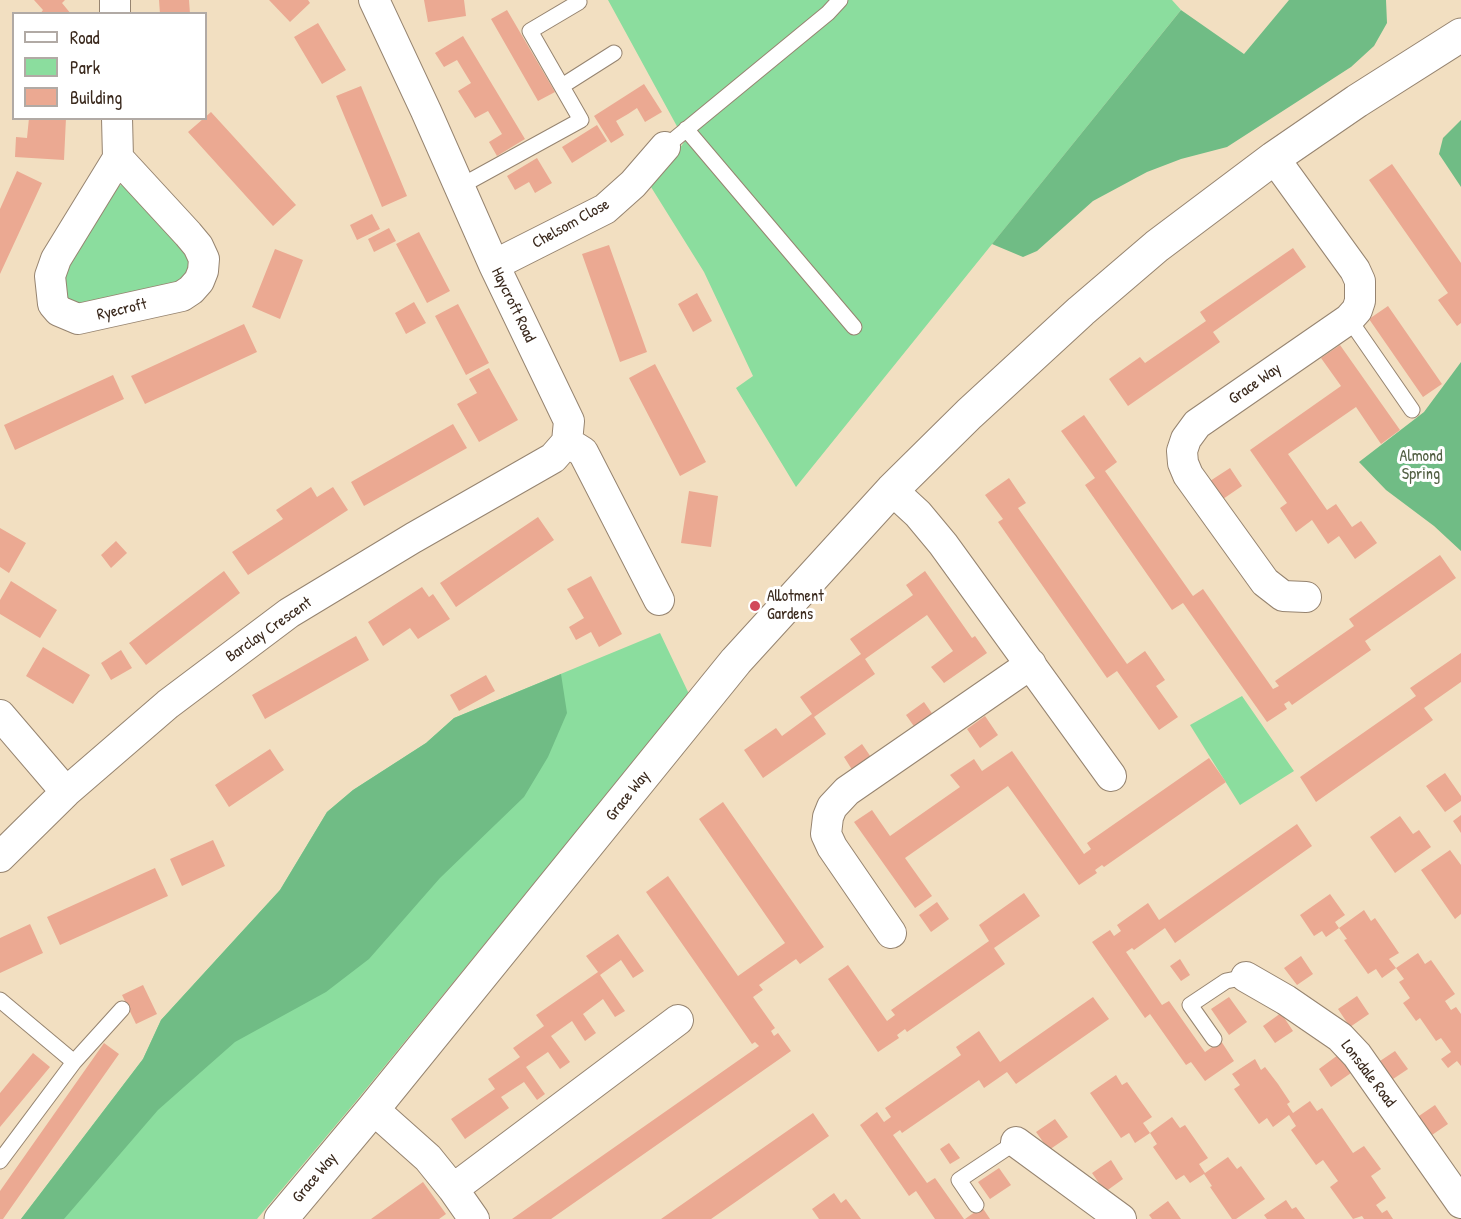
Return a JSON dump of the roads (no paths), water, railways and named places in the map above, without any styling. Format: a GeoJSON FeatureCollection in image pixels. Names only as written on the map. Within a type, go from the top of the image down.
{"type":"FeatureCollection","features":[{"type":"Feature","properties":{"kind":"street","name":"Haycroft Road"},"geometry":{"type":"LineString","coordinates":[[374,0],[494,265],[569,421],[567,442]]}},
{"type":"Feature","properties":{"kind":"street","name":"Grace Way"},"geometry":{"type":"LineString","coordinates":[[281,1219],[736,662],[892,490],[969,414],[1157,246],[1274,158],[1357,101],[1461,35]]}},
{"type":"Feature","properties":{"kind":"street"},"geometry":{"type":"LineString","coordinates":[[117,120],[118,158]]}},
{"type":"Feature","properties":{"kind":"street","name":"Chelsom Close"},"geometry":{"type":"LineString","coordinates":[[494,265],[605,209],[633,184],[675,138]]}},
{"type":"Feature","properties":{"kind":"street","name":"Ryecroft"},"geometry":{"type":"LineString","coordinates":[[118,158],[189,234],[204,259],[203,271],[199,282],[182,296],[78,320],[59,311],[53,304],[50,276],[56,259],[118,158]]}},
{"type":"Feature","properties":{"kind":"street"},"geometry":{"type":"LineString","coordinates":[[1274,158],[1355,270],[1360,281],[1360,301],[1357,310],[1349,319]]}},
{"type":"Feature","properties":{"kind":"street","name":"Grace Way"},"geometry":{"type":"LineString","coordinates":[[1306,597],[1283,596],[1265,582],[1188,475],[1183,463],[1182,451],[1186,439],[1197,424],[1349,319]]}},
{"type":"Feature","properties":{"kind":"street"},"geometry":{"type":"LineString","coordinates":[[567,442],[583,452],[660,600]]}},
{"type":"Feature","properties":{"kind":"street","name":"Barclay Crescent"},"geometry":{"type":"LineString","coordinates":[[0,857],[66,792],[168,704],[289,613],[413,538],[553,458],[567,442]]}},
{"type":"Feature","properties":{"kind":"street"},"geometry":{"type":"LineString","coordinates":[[892,490],[918,514],[943,544],[1111,776]]}},
{"type":"Feature","properties":{"kind":"street"},"geometry":{"type":"LineString","coordinates":[[891,933],[832,847],[826,834],[832,807],[847,791],[1031,664]]}},
{"type":"Feature","properties":{"kind":"street"},"geometry":{"type":"LineString","coordinates":[[0,715],[66,792]]}},
{"type":"Feature","properties":{"kind":"street","name":"Lonsdale Road"},"geometry":{"type":"LineString","coordinates":[[1246,977],[1286,1000],[1340,1037],[1357,1055],[1461,1203]]}},
{"type":"Feature","properties":{"kind":"street"},"geometry":{"type":"LineString","coordinates":[[453,1189],[678,1020]]}},
{"type":"Feature","properties":{"kind":"street"},"geometry":{"type":"LineString","coordinates":[[373,1109],[428,1158],[474,1219]]}},
{"type":"Feature","properties":{"kind":"street"},"geometry":{"type":"LineString","coordinates":[[1016,1142],[1121,1219]]}},
{"type":"Feature","properties":{"kind":"lane"},"geometry":{"type":"LineString","coordinates":[[840,0],[828,13],[675,138],[854,327]]}},
{"type":"Feature","properties":{"kind":"lane"},"geometry":{"type":"LineString","coordinates":[[459,187],[581,120],[530,31],[579,2]]}},
{"type":"Feature","properties":{"kind":"lane"},"geometry":{"type":"LineString","coordinates":[[562,87],[614,53]]}},
{"type":"Feature","properties":{"kind":"lane"},"geometry":{"type":"LineString","coordinates":[[1349,319],[1412,410]]}},
{"type":"Feature","properties":{"kind":"lane"},"geometry":{"type":"LineString","coordinates":[[1214,1039],[1190,1005],[1227,981],[1246,977]]}},
{"type":"Feature","properties":{"kind":"lane"},"geometry":{"type":"LineString","coordinates":[[0,1000],[74,1062]]}},
{"type":"Feature","properties":{"kind":"lane"},"geometry":{"type":"LineString","coordinates":[[0,1161],[74,1062],[122,1009]]}},
{"type":"Feature","properties":{"kind":"lane"},"geometry":{"type":"LineString","coordinates":[[976,1205],[959,1180],[1016,1142]]}},
{"type":"Feature","properties":{"kind":"place","name":"Allotment Gardens"},"geometry":{"type":"Point","coordinates":[755,606]}},
{"type":"Feature","properties":{"kind":"park label","name":"Almond Spring"},"geometry":{"type":"Point","coordinates":[1421,466]}}]}
